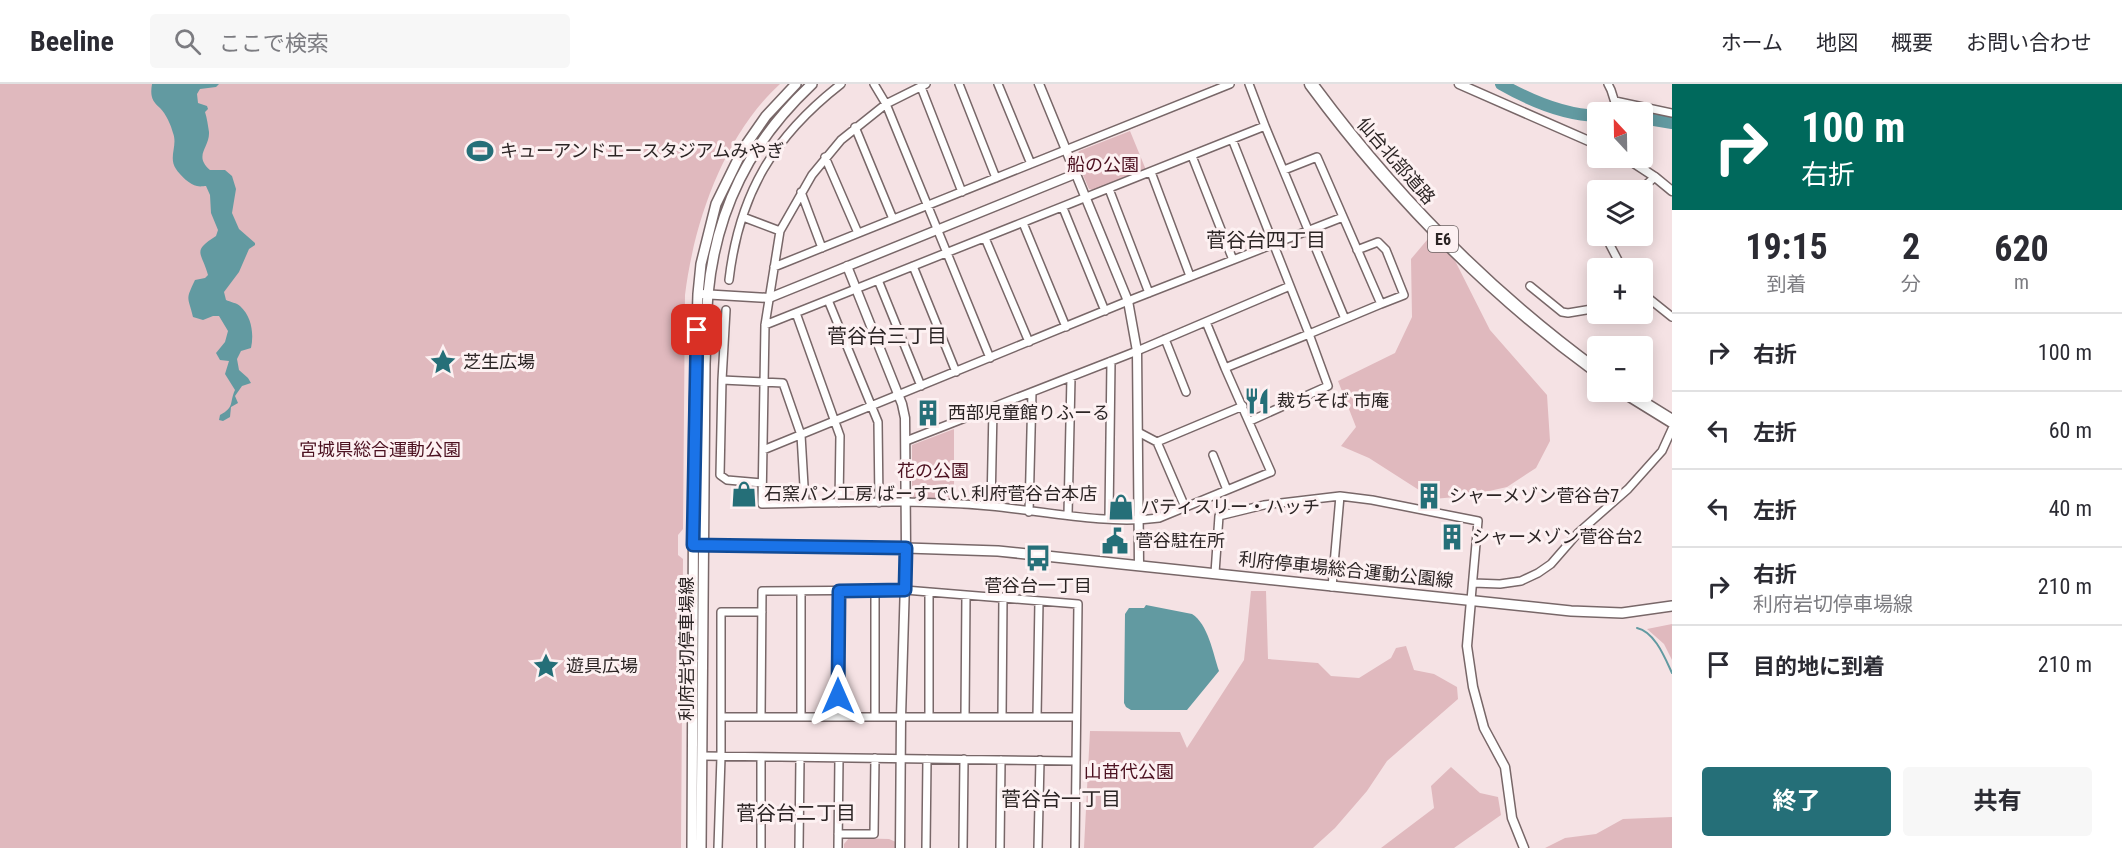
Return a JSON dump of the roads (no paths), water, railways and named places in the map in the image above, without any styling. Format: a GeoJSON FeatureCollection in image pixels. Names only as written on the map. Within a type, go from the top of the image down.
{"type":"FeatureCollection","features":[{"type":"Feature","properties":{"kind":"highway","name":"仙台北部道路"},"geometry":{"type":"LineString","coordinates":[[1311,84],[1382,174],[1426,222],[1514,306],[1587,364]]}},
{"type":"Feature","properties":{"kind":"highway"},"geometry":{"type":"LineString","coordinates":[[1641,402],[1672,421]]}},
{"type":"Feature","properties":{"kind":"main road","name":"利府岩切停車場線"},"geometry":{"type":"LineString","coordinates":[[692,848],[693,545],[698,294],[707,234],[716,204],[728,177],[743,149],[766,116],[796,84]]}},
{"type":"Feature","properties":{"kind":"main road","name":"利府岩切停車場線"},"geometry":{"type":"LineString","coordinates":[[701,848],[705,364],[708,294],[713,258],[724,214],[738,180],[771,127],[812,84]]}},
{"type":"Feature","properties":{"kind":"main road","name":"利府停車場総合運動公園線"},"geometry":{"type":"LineString","coordinates":[[693,545],[998,551],[1139,564],[1332,587],[1596,612],[1633,612],[1672,606]]}},
{"type":"Feature","properties":{"kind":"street"},"geometry":{"type":"LineString","coordinates":[[729,280],[743,217],[757,178],[788,132],[813,106],[841,84]]}},
{"type":"Feature","properties":{"kind":"street"},"geometry":{"type":"LineString","coordinates":[[874,84],[886,104],[990,358]]}},
{"type":"Feature","properties":{"kind":"street"},"geometry":{"type":"LineString","coordinates":[[958,84],[996,178]]}},
{"type":"Feature","properties":{"kind":"street"},"geometry":{"type":"LineString","coordinates":[[998,84],[1031,164]]}},
{"type":"Feature","properties":{"kind":"street"},"geometry":{"type":"LineString","coordinates":[[1039,84],[1128,301],[1137,351],[1139,564]]}},
{"type":"Feature","properties":{"kind":"street"},"geometry":{"type":"LineString","coordinates":[[774,267],[1230,84]]}},
{"type":"Feature","properties":{"kind":"street"},"geometry":{"type":"LineString","coordinates":[[1249,84],[1345,319]]}},
{"type":"Feature","properties":{"kind":"street"},"geometry":{"type":"LineString","coordinates":[[1461,84],[1587,140]]}},
{"type":"Feature","properties":{"kind":"street"},"geometry":{"type":"LineString","coordinates":[[1608,84],[1615,102]]}},
{"type":"Feature","properties":{"kind":"street"},"geometry":{"type":"LineString","coordinates":[[962,192],[923,85],[886,104],[855,127],[825,156],[801,192],[780,231],[765,325],[762,504],[906,503],[991,506],[1029,512],[1140,520],[1158,518],[1271,472],[1206,322]]}},
{"type":"Feature","properties":{"kind":"street"},"geometry":{"type":"LineString","coordinates":[[1653,111],[1672,113]]}},
{"type":"Feature","properties":{"kind":"street"},"geometry":{"type":"LineString","coordinates":[[765,325],[1265,126]]}},
{"type":"Feature","properties":{"kind":"street"},"geometry":{"type":"LineString","coordinates":[[855,127],[893,219]]}},
{"type":"Feature","properties":{"kind":"street"},"geometry":{"type":"LineString","coordinates":[[1232,139],[1328,386],[1250,421]]}},
{"type":"Feature","properties":{"kind":"street"},"geometry":{"type":"LineString","coordinates":[[825,156],[858,233]]}},
{"type":"Feature","properties":{"kind":"street"},"geometry":{"type":"LineString","coordinates":[[1192,156],[1233,260]]}},
{"type":"Feature","properties":{"kind":"street"},"geometry":{"type":"LineString","coordinates":[[1284,170],[1317,158],[1381,304]]}},
{"type":"Feature","properties":{"kind":"street"},"geometry":{"type":"LineString","coordinates":[[1641,168],[1672,191]]}},
{"type":"Feature","properties":{"kind":"street"},"geometry":{"type":"LineString","coordinates":[[1151,172],[1191,276]]}},
{"type":"Feature","properties":{"kind":"street"},"geometry":{"type":"LineString","coordinates":[[698,294],[769,298],[1075,174]]}},
{"type":"Feature","properties":{"kind":"street"},"geometry":{"type":"LineString","coordinates":[[1652,180],[1655,177]]}},
{"type":"Feature","properties":{"kind":"street"},"geometry":{"type":"LineString","coordinates":[[1109,189],[1149,293]]}},
{"type":"Feature","properties":{"kind":"street"},"geometry":{"type":"LineString","coordinates":[[801,192],[822,248]]}},
{"type":"Feature","properties":{"kind":"street"},"geometry":{"type":"LineString","coordinates":[[1063,208],[1105,311]]}},
{"type":"Feature","properties":{"kind":"street"},"geometry":{"type":"LineString","coordinates":[[743,217],[780,231]]}},
{"type":"Feature","properties":{"kind":"street"},"geometry":{"type":"LineString","coordinates":[[763,450],[1128,301],[1342,217]]}},
{"type":"Feature","properties":{"kind":"street"},"geometry":{"type":"LineString","coordinates":[[1023,223],[1066,327]]}},
{"type":"Feature","properties":{"kind":"street"},"geometry":{"type":"LineString","coordinates":[[985,238],[1029,342]]}},
{"type":"Feature","properties":{"kind":"street"},"geometry":{"type":"LineString","coordinates":[[1226,368],[1404,295],[1386,250],[1378,242],[1357,250]]}},
{"type":"Feature","properties":{"kind":"street"},"geometry":{"type":"LineString","coordinates":[[847,266],[905,418],[906,548],[900,848]]}},
{"type":"Feature","properties":{"kind":"street"},"geometry":{"type":"LineString","coordinates":[[913,266],[956,372]]}},
{"type":"Feature","properties":{"kind":"street"},"geometry":{"type":"LineString","coordinates":[[878,280],[921,386]]}},
{"type":"Feature","properties":{"kind":"street"},"geometry":{"type":"LineString","coordinates":[[906,441],[1137,351],[1290,286]]}},
{"type":"Feature","properties":{"kind":"street"},"geometry":{"type":"LineString","coordinates":[[1530,286],[1562,312],[1587,310]]}},
{"type":"Feature","properties":{"kind":"street"},"geometry":{"type":"LineString","coordinates":[[828,300],[878,422],[879,503]]}},
{"type":"Feature","properties":{"kind":"street"},"geometry":{"type":"LineString","coordinates":[[1653,302],[1672,317]]}},
{"type":"Feature","properties":{"kind":"street"},"geometry":{"type":"LineString","coordinates":[[726,310],[720,475],[727,480],[762,483]]}},
{"type":"Feature","properties":{"kind":"street"},"geometry":{"type":"LineString","coordinates":[[796,313],[840,436],[839,503]]}},
{"type":"Feature","properties":{"kind":"street"},"geometry":{"type":"LineString","coordinates":[[1165,339],[1186,392]]}},
{"type":"Feature","properties":{"kind":"street"},"geometry":{"type":"LineString","coordinates":[[1109,518],[1111,361]]}},
{"type":"Feature","properties":{"kind":"street"},"geometry":{"type":"LineString","coordinates":[[1068,515],[1071,377]]}},
{"type":"Feature","properties":{"kind":"street"},"geometry":{"type":"LineString","coordinates":[[722,380],[783,383],[801,435],[805,503]]}},
{"type":"Feature","properties":{"kind":"street"},"geometry":{"type":"LineString","coordinates":[[1029,512],[1032,392]]}},
{"type":"Feature","properties":{"kind":"street"},"geometry":{"type":"LineString","coordinates":[[1157,442],[1243,406]]}},
{"type":"Feature","properties":{"kind":"street"},"geometry":{"type":"LineString","coordinates":[[991,506],[993,409]]}},
{"type":"Feature","properties":{"kind":"street"},"geometry":{"type":"LineString","coordinates":[[1473,583],[1500,585],[1521,581],[1551,564],[1578,533],[1628,489],[1662,451],[1672,429]]}},
{"type":"Feature","properties":{"kind":"street"},"geometry":{"type":"LineString","coordinates":[[1138,432],[1157,442],[1185,507]]}},
{"type":"Feature","properties":{"kind":"street"},"geometry":{"type":"LineString","coordinates":[[1213,455],[1227,490]]}},
{"type":"Feature","properties":{"kind":"street"},"geometry":{"type":"LineString","coordinates":[[1332,587],[1340,496]]}},
{"type":"Feature","properties":{"kind":"street"},"geometry":{"type":"LineString","coordinates":[[1215,573],[1219,516],[1264,505],[1340,496],[1478,520],[1467,646],[1473,687],[1484,728],[1505,768],[1512,818],[1524,848]]}},
{"type":"Feature","properties":{"kind":"street"},"geometry":{"type":"LineString","coordinates":[[761,716],[762,591],[905,590],[1078,604],[1075,848]]}},
{"type":"Feature","properties":{"kind":"street"},"geometry":{"type":"LineString","coordinates":[[801,591],[801,716]]}},
{"type":"Feature","properties":{"kind":"street"},"geometry":{"type":"LineString","coordinates":[[838,717],[839,591]]}},
{"type":"Feature","properties":{"kind":"street"},"geometry":{"type":"LineString","coordinates":[[875,591],[875,717]]}},
{"type":"Feature","properties":{"kind":"street"},"geometry":{"type":"LineString","coordinates":[[928,717],[929,592]]}},
{"type":"Feature","properties":{"kind":"street"},"geometry":{"type":"LineString","coordinates":[[965,717],[966,595]]}},
{"type":"Feature","properties":{"kind":"street"},"geometry":{"type":"LineString","coordinates":[[1002,717],[1003,597]]}},
{"type":"Feature","properties":{"kind":"street"},"geometry":{"type":"LineString","coordinates":[[1037,717],[1040,601]]}},
{"type":"Feature","properties":{"kind":"street"},"geometry":{"type":"LineString","coordinates":[[718,848],[721,757],[721,612],[762,612]]}},
{"type":"Feature","properties":{"kind":"street"},"geometry":{"type":"LineString","coordinates":[[721,717],[1076,717]]}},
{"type":"Feature","properties":{"kind":"street"},"geometry":{"type":"LineString","coordinates":[[702,756],[1076,761]]}},
{"type":"Feature","properties":{"kind":"street"},"geometry":{"type":"LineString","coordinates":[[761,758],[761,848]]}},
{"type":"Feature","properties":{"kind":"street"},"geometry":{"type":"LineString","coordinates":[[799,848],[800,758]]}},
{"type":"Feature","properties":{"kind":"street"},"geometry":{"type":"LineString","coordinates":[[838,848],[839,758]]}},
{"type":"Feature","properties":{"kind":"street"},"geometry":{"type":"LineString","coordinates":[[838,834],[874,834],[875,758]]}},
{"type":"Feature","properties":{"kind":"street"},"geometry":{"type":"LineString","coordinates":[[926,848],[927,759]]}},
{"type":"Feature","properties":{"kind":"street"},"geometry":{"type":"LineString","coordinates":[[963,848],[964,759]]}},
{"type":"Feature","properties":{"kind":"street"},"geometry":{"type":"LineString","coordinates":[[1000,848],[1001,760]]}},
{"type":"Feature","properties":{"kind":"street"},"geometry":{"type":"LineString","coordinates":[[1038,848],[1040,760]]}},
{"type":"Feature","properties":{"kind":"water"},"geometry":{"type":"Polygon","coordinates":[[[152,84],[219,84],[216,87],[200,89],[197,94],[198,103],[207,106],[208,109],[205,112],[209,138],[202,156],[205,165],[210,170],[225,170],[232,176],[236,189],[232,213],[239,229],[255,243],[249,249],[239,272],[224,292],[226,300],[239,305],[244,310],[251,326],[252,337],[251,348],[241,351],[237,359],[239,370],[251,383],[242,386],[235,396],[238,403],[231,407],[230,417],[223,421],[219,420],[220,415],[230,407],[235,390],[225,374],[229,361],[220,360],[216,353],[225,342],[228,331],[219,316],[203,320],[193,317],[188,298],[195,280],[208,275],[200,253],[203,246],[216,236],[218,230],[211,213],[210,195],[206,186],[191,184],[174,165],[173,133],[166,116],[152,98],[152,84]]]}},
{"type":"Feature","properties":{"kind":"water"},"geometry":{"type":"Polygon","coordinates":[[[1146,605],[1192,614],[1202,625],[1209,640],[1219,671],[1187,710],[1131,710],[1124,703],[1125,614],[1129,608],[1144,608],[1146,605]]]}},
{"type":"Feature","properties":{"kind":"waterway"},"geometry":{"type":"LineString","coordinates":[[1501,84],[1548,106],[1587,115]]}},
{"type":"Feature","properties":{"kind":"waterway"},"geometry":{"type":"LineString","coordinates":[[1653,120],[1672,123]]}},
{"type":"Feature","properties":{"kind":"waterway"},"geometry":{"type":"LineString","coordinates":[[1637,628],[1643,630],[1654,640],[1672,673]]}},
{"type":"Feature","properties":{"kind":"place","name":"キューアンドエースタジアムみやぎ"},"geometry":{"type":"Point","coordinates":[480,151]}},
{"type":"Feature","properties":{"kind":"place","name":"芝生広場"},"geometry":{"type":"Point","coordinates":[443,362]}},
{"type":"Feature","properties":{"kind":"place","name":"裁ちそば 市庵"},"geometry":{"type":"Point","coordinates":[1257,401]}},
{"type":"Feature","properties":{"kind":"place","name":"西部児童館りふーる"},"geometry":{"type":"Point","coordinates":[928,413]}},
{"type":"Feature","properties":{"kind":"place","name":"石窯パン工房 ばーすでい 利府菅谷台本店"},"geometry":{"type":"Point","coordinates":[744,494]}},
{"type":"Feature","properties":{"kind":"place","name":"シャーメゾン菅谷台7"},"geometry":{"type":"Point","coordinates":[1429,496]}},
{"type":"Feature","properties":{"kind":"place","name":"パティスリー・ハッチ"},"geometry":{"type":"Point","coordinates":[1121,507]}},
{"type":"Feature","properties":{"kind":"place","name":"シャーメゾン菅谷台2"},"geometry":{"type":"Point","coordinates":[1452,537]}},
{"type":"Feature","properties":{"kind":"place","name":"菅谷駐在所"},"geometry":{"type":"Point","coordinates":[1115,541]}},
{"type":"Feature","properties":{"kind":"place","name":"菅谷台一丁目"},"geometry":{"type":"Point","coordinates":[1038,558]}},
{"type":"Feature","properties":{"kind":"place","name":"遊具広場"},"geometry":{"type":"Point","coordinates":[546,666]}},
{"type":"Feature","properties":{"kind":"district","name":"菅谷台四丁目"},"geometry":{"type":"Point","coordinates":[1266,240]}},
{"type":"Feature","properties":{"kind":"district","name":"菅谷台三丁目"},"geometry":{"type":"Point","coordinates":[887,336]}},
{"type":"Feature","properties":{"kind":"district","name":"菅谷台一丁目"},"geometry":{"type":"Point","coordinates":[1061,799]}},
{"type":"Feature","properties":{"kind":"district","name":"菅谷台二丁目"},"geometry":{"type":"Point","coordinates":[796,813]}},
{"type":"Feature","properties":{"kind":"park label","name":"船の公園"},"geometry":{"type":"Point","coordinates":[1103,165]}},
{"type":"Feature","properties":{"kind":"park label","name":"宮城県総合運動公園"},"geometry":{"type":"Point","coordinates":[380,450]}},
{"type":"Feature","properties":{"kind":"park label","name":"花の公園"},"geometry":{"type":"Point","coordinates":[933,471]}},
{"type":"Feature","properties":{"kind":"park label","name":"山苗代公園"},"geometry":{"type":"Point","coordinates":[1129,772]}}]}
